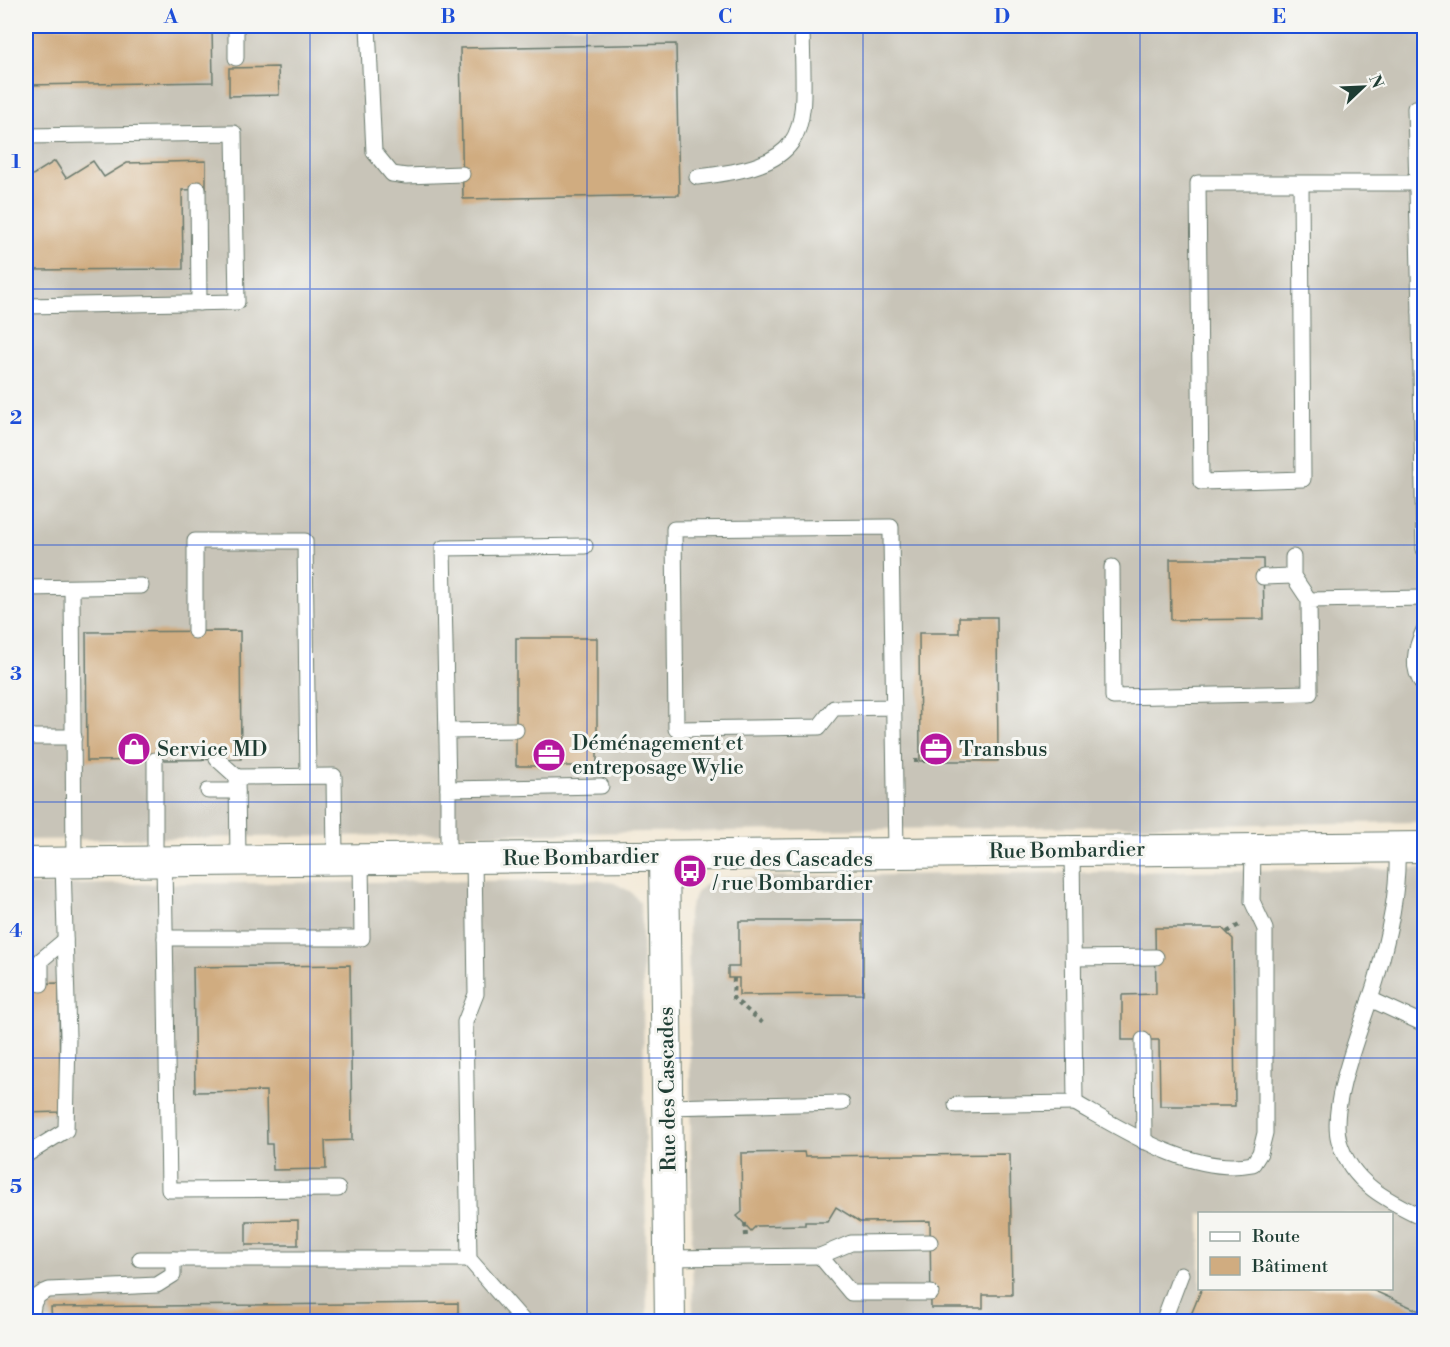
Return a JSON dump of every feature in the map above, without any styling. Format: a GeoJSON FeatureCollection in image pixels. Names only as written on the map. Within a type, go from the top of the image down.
{"type":"FeatureCollection","features":[{"type":"Feature","properties":{"kind":"street","name":"Rue Bombardier"},"geometry":{"type":"LineString","coordinates":[[26,863],[1411,847]]}},
{"type":"Feature","properties":{"kind":"street","name":"Rue des Cascades"},"geometry":{"type":"LineString","coordinates":[[664,855],[670,1322]]}},
{"type":"Feature","properties":{"kind":"lane"},"geometry":{"type":"LineString","coordinates":[[236,26],[236,58]]}},
{"type":"Feature","properties":{"kind":"lane"},"geometry":{"type":"LineString","coordinates":[[368,26],[374,152],[392,174],[406,176],[462,174]]}},
{"type":"Feature","properties":{"kind":"lane"},"geometry":{"type":"LineString","coordinates":[[697,177],[743,171],[764,164],[781,154],[795,140],[802,123],[803,109],[802,26]]}},
{"type":"Feature","properties":{"kind":"lane"},"geometry":{"type":"LineString","coordinates":[[1425,108],[1415,108],[1421,183],[1425,549]]}},
{"type":"Feature","properties":{"kind":"lane"},"geometry":{"type":"LineString","coordinates":[[26,136],[234,134],[237,302],[26,306]]}},
{"type":"Feature","properties":{"kind":"lane"},"geometry":{"type":"LineString","coordinates":[[1301,183],[1303,479],[1201,482],[1198,183],[1301,183],[1421,183]]}},
{"type":"Feature","properties":{"kind":"lane"},"geometry":{"type":"LineString","coordinates":[[198,189],[199,303]]}},
{"type":"Feature","properties":{"kind":"lane"},"geometry":{"type":"LineString","coordinates":[[894,707],[834,708],[819,727],[676,729],[674,529],[891,527],[894,707],[896,852]]}},
{"type":"Feature","properties":{"kind":"lane"},"geometry":{"type":"LineString","coordinates":[[195,631],[195,541],[305,541],[308,776]]}},
{"type":"Feature","properties":{"kind":"lane"},"geometry":{"type":"LineString","coordinates":[[524,1322],[469,1259],[465,1022],[476,994],[461,858],[448,789],[443,548],[585,546]]}},
{"type":"Feature","properties":{"kind":"lane"},"geometry":{"type":"LineString","coordinates":[[1112,567],[1113,697],[1310,693],[1309,600],[1293,576],[1293,557]]}},
{"type":"Feature","properties":{"kind":"lane"},"geometry":{"type":"LineString","coordinates":[[1263,577],[1293,576]]}},
{"type":"Feature","properties":{"kind":"lane"},"geometry":{"type":"LineString","coordinates":[[26,588],[141,586]]}},
{"type":"Feature","properties":{"kind":"lane"},"geometry":{"type":"LineString","coordinates":[[26,1155],[66,1130],[65,940],[74,737],[72,588]]}},
{"type":"Feature","properties":{"kind":"lane"},"geometry":{"type":"LineString","coordinates":[[1309,600],[1425,598]]}},
{"type":"Feature","properties":{"kind":"lane"},"geometry":{"type":"LineString","coordinates":[[1425,630],[1416,647],[1416,675],[1425,686]]}},
{"type":"Feature","properties":{"kind":"lane"},"geometry":{"type":"LineString","coordinates":[[447,731],[516,730]]}},
{"type":"Feature","properties":{"kind":"lane"},"geometry":{"type":"LineString","coordinates":[[26,737],[74,737]]}},
{"type":"Feature","properties":{"kind":"lane"},"geometry":{"type":"LineString","coordinates":[[217,759],[237,784],[238,861]]}},
{"type":"Feature","properties":{"kind":"lane"},"geometry":{"type":"LineString","coordinates":[[155,760],[165,938],[169,1190],[338,1189]]}},
{"type":"Feature","properties":{"kind":"lane"},"geometry":{"type":"LineString","coordinates":[[165,938],[362,938],[334,776],[308,776],[237,784],[208,791]]}},
{"type":"Feature","properties":{"kind":"lane"},"geometry":{"type":"LineString","coordinates":[[448,789],[601,786]]}},
{"type":"Feature","properties":{"kind":"lane"},"geometry":{"type":"LineString","coordinates":[[1411,847],[1398,879],[1370,999],[1340,1095],[1339,1142],[1362,1181],[1384,1199],[1425,1218]]}},
{"type":"Feature","properties":{"kind":"lane"},"geometry":{"type":"LineString","coordinates":[[956,1105],[1076,1102],[1144,1142],[1189,1159],[1241,1167],[1253,1164],[1260,1153],[1265,1133],[1265,929],[1252,901],[1253,848]]}},
{"type":"Feature","properties":{"kind":"lane"},"geometry":{"type":"LineString","coordinates":[[1072,850],[1076,1102]]}},
{"type":"Feature","properties":{"kind":"lane"},"geometry":{"type":"LineString","coordinates":[[41,984],[41,960],[65,940]]}},
{"type":"Feature","properties":{"kind":"lane"},"geometry":{"type":"LineString","coordinates":[[1074,958],[1156,957]]}},
{"type":"Feature","properties":{"kind":"lane"},"geometry":{"type":"LineString","coordinates":[[1370,999],[1425,1024]]}},
{"type":"Feature","properties":{"kind":"lane"},"geometry":{"type":"LineString","coordinates":[[1143,1040],[1144,1142]]}},
{"type":"Feature","properties":{"kind":"lane"},"geometry":{"type":"LineString","coordinates":[[667,1107],[842,1103]]}},
{"type":"Feature","properties":{"kind":"lane"},"geometry":{"type":"LineString","coordinates":[[669,1258],[820,1256],[851,1243],[930,1242]]}},
{"type":"Feature","properties":{"kind":"lane"},"geometry":{"type":"LineString","coordinates":[[820,1256],[851,1293],[931,1293]]}},
{"type":"Feature","properties":{"kind":"lane"},"geometry":{"type":"LineString","coordinates":[[140,1259],[469,1259]]}},
{"type":"Feature","properties":{"kind":"lane"},"geometry":{"type":"LineString","coordinates":[[32,1322],[33,1302],[41,1293],[49,1290],[157,1285],[173,1275],[173,1259]]}},
{"type":"Feature","properties":{"kind":"lane"},"geometry":{"type":"LineString","coordinates":[[1163,1322],[1181,1274]]}},
{"type":"Feature","properties":{"kind":"path"},"geometry":{"type":"LineString","coordinates":[[913,761],[937,761]]}},
{"type":"Feature","properties":{"kind":"path"},"geometry":{"type":"LineString","coordinates":[[734,978],[733,998],[765,1025]]}},
{"type":"Feature","properties":{"kind":"shaded area"},"geometry":{"type":"Polygon","coordinates":[[[26,26],[1424,26],[1424,822],[26,840],[26,26]]]}},
{"type":"Feature","properties":{"kind":"shaded area"},"geometry":{"type":"Polygon","coordinates":[[[1424,868],[1424,1321],[693,1322],[688,913],[696,893],[704,885],[721,878],[1424,868]]]}},
{"type":"Feature","properties":{"kind":"shaded area"},"geometry":{"type":"Polygon","coordinates":[[[595,880],[614,883],[631,892],[640,903],[647,1321],[26,1321],[26,885],[595,880]]]}},
{"type":"Feature","properties":{"kind":"building"},"geometry":{"type":"Polygon","coordinates":[[[26,26],[212,26],[213,82],[26,85],[26,26]]]}},
{"type":"Feature","properties":{"kind":"building"},"geometry":{"type":"Polygon","coordinates":[[[676,44],[679,195],[463,199],[460,48],[676,44]]]}},
{"type":"Feature","properties":{"kind":"building"},"geometry":{"type":"Polygon","coordinates":[[[278,67],[279,95],[229,96],[229,68],[278,67]]]}},
{"type":"Feature","properties":{"kind":"building"},"geometry":{"type":"Polygon","coordinates":[[[55,161],[66,178],[93,161],[104,177],[127,163],[206,161],[206,189],[182,190],[183,269],[26,270],[26,174],[28,178],[55,161]]]}},
{"type":"Feature","properties":{"kind":"building"},"geometry":{"type":"Polygon","coordinates":[[[1170,559],[1263,559],[1264,619],[1171,620],[1170,559]]]}},
{"type":"Feature","properties":{"kind":"building"},"geometry":{"type":"Polygon","coordinates":[[[959,617],[997,617],[998,761],[920,761],[919,633],[959,633],[959,617]]]}},
{"type":"Feature","properties":{"kind":"building"},"geometry":{"type":"Polygon","coordinates":[[[240,631],[241,759],[87,761],[86,632],[240,631]]]}},
{"type":"Feature","properties":{"kind":"building"},"geometry":{"type":"Polygon","coordinates":[[[516,638],[597,638],[597,766],[516,766],[516,638]]]}},
{"type":"Feature","properties":{"kind":"building"},"geometry":{"type":"Polygon","coordinates":[[[739,921],[863,921],[863,994],[739,995],[739,978],[728,978],[728,967],[739,967],[739,921]]]}},
{"type":"Feature","properties":{"kind":"building"},"geometry":{"type":"Polygon","coordinates":[[[1155,928],[1222,928],[1233,939],[1235,1106],[1160,1106],[1159,1040],[1122,1040],[1122,995],[1156,994],[1155,928]]]}},
{"type":"Feature","properties":{"kind":"building"},"geometry":{"type":"Polygon","coordinates":[[[350,965],[352,1140],[325,1141],[326,1169],[273,1170],[272,1144],[267,1144],[266,1091],[195,1092],[193,967],[350,965]]]}},
{"type":"Feature","properties":{"kind":"building"},"geometry":{"type":"Polygon","coordinates":[[[59,983],[60,1112],[26,1113],[26,984],[59,983]]]}},
{"type":"Feature","properties":{"kind":"building"},"geometry":{"type":"Polygon","coordinates":[[[804,1152],[805,1156],[1010,1154],[1012,1295],[983,1295],[983,1308],[931,1308],[930,1221],[860,1222],[836,1207],[827,1222],[756,1226],[751,1231],[737,1216],[742,1212],[741,1153],[804,1152]]]}},
{"type":"Feature","properties":{"kind":"building"},"geometry":{"type":"Polygon","coordinates":[[[298,1220],[298,1245],[246,1245],[246,1221],[298,1220]]]}},
{"type":"Feature","properties":{"kind":"building"},"geometry":{"type":"Polygon","coordinates":[[[1201,1290],[1372,1290],[1424,1313],[1424,1322],[1188,1322],[1201,1290]]]}},
{"type":"Feature","properties":{"kind":"building"},"geometry":{"type":"Polygon","coordinates":[[[458,1303],[458,1322],[52,1322],[51,1307],[458,1303]]]}},
{"type":"Feature","properties":{"kind":"place","name":"Service MD"},"geometry":{"type":"Point","coordinates":[134,749]}},
{"type":"Feature","properties":{"kind":"place","name":"Transbus"},"geometry":{"type":"Point","coordinates":[936,749]}},
{"type":"Feature","properties":{"kind":"place","name":"Déménagement et entreposage Wylie"},"geometry":{"type":"Point","coordinates":[549,755]}},
{"type":"Feature","properties":{"kind":"place","name":"rue des Cascades / rue Bombardier"},"geometry":{"type":"Point","coordinates":[690,871]}}]}
